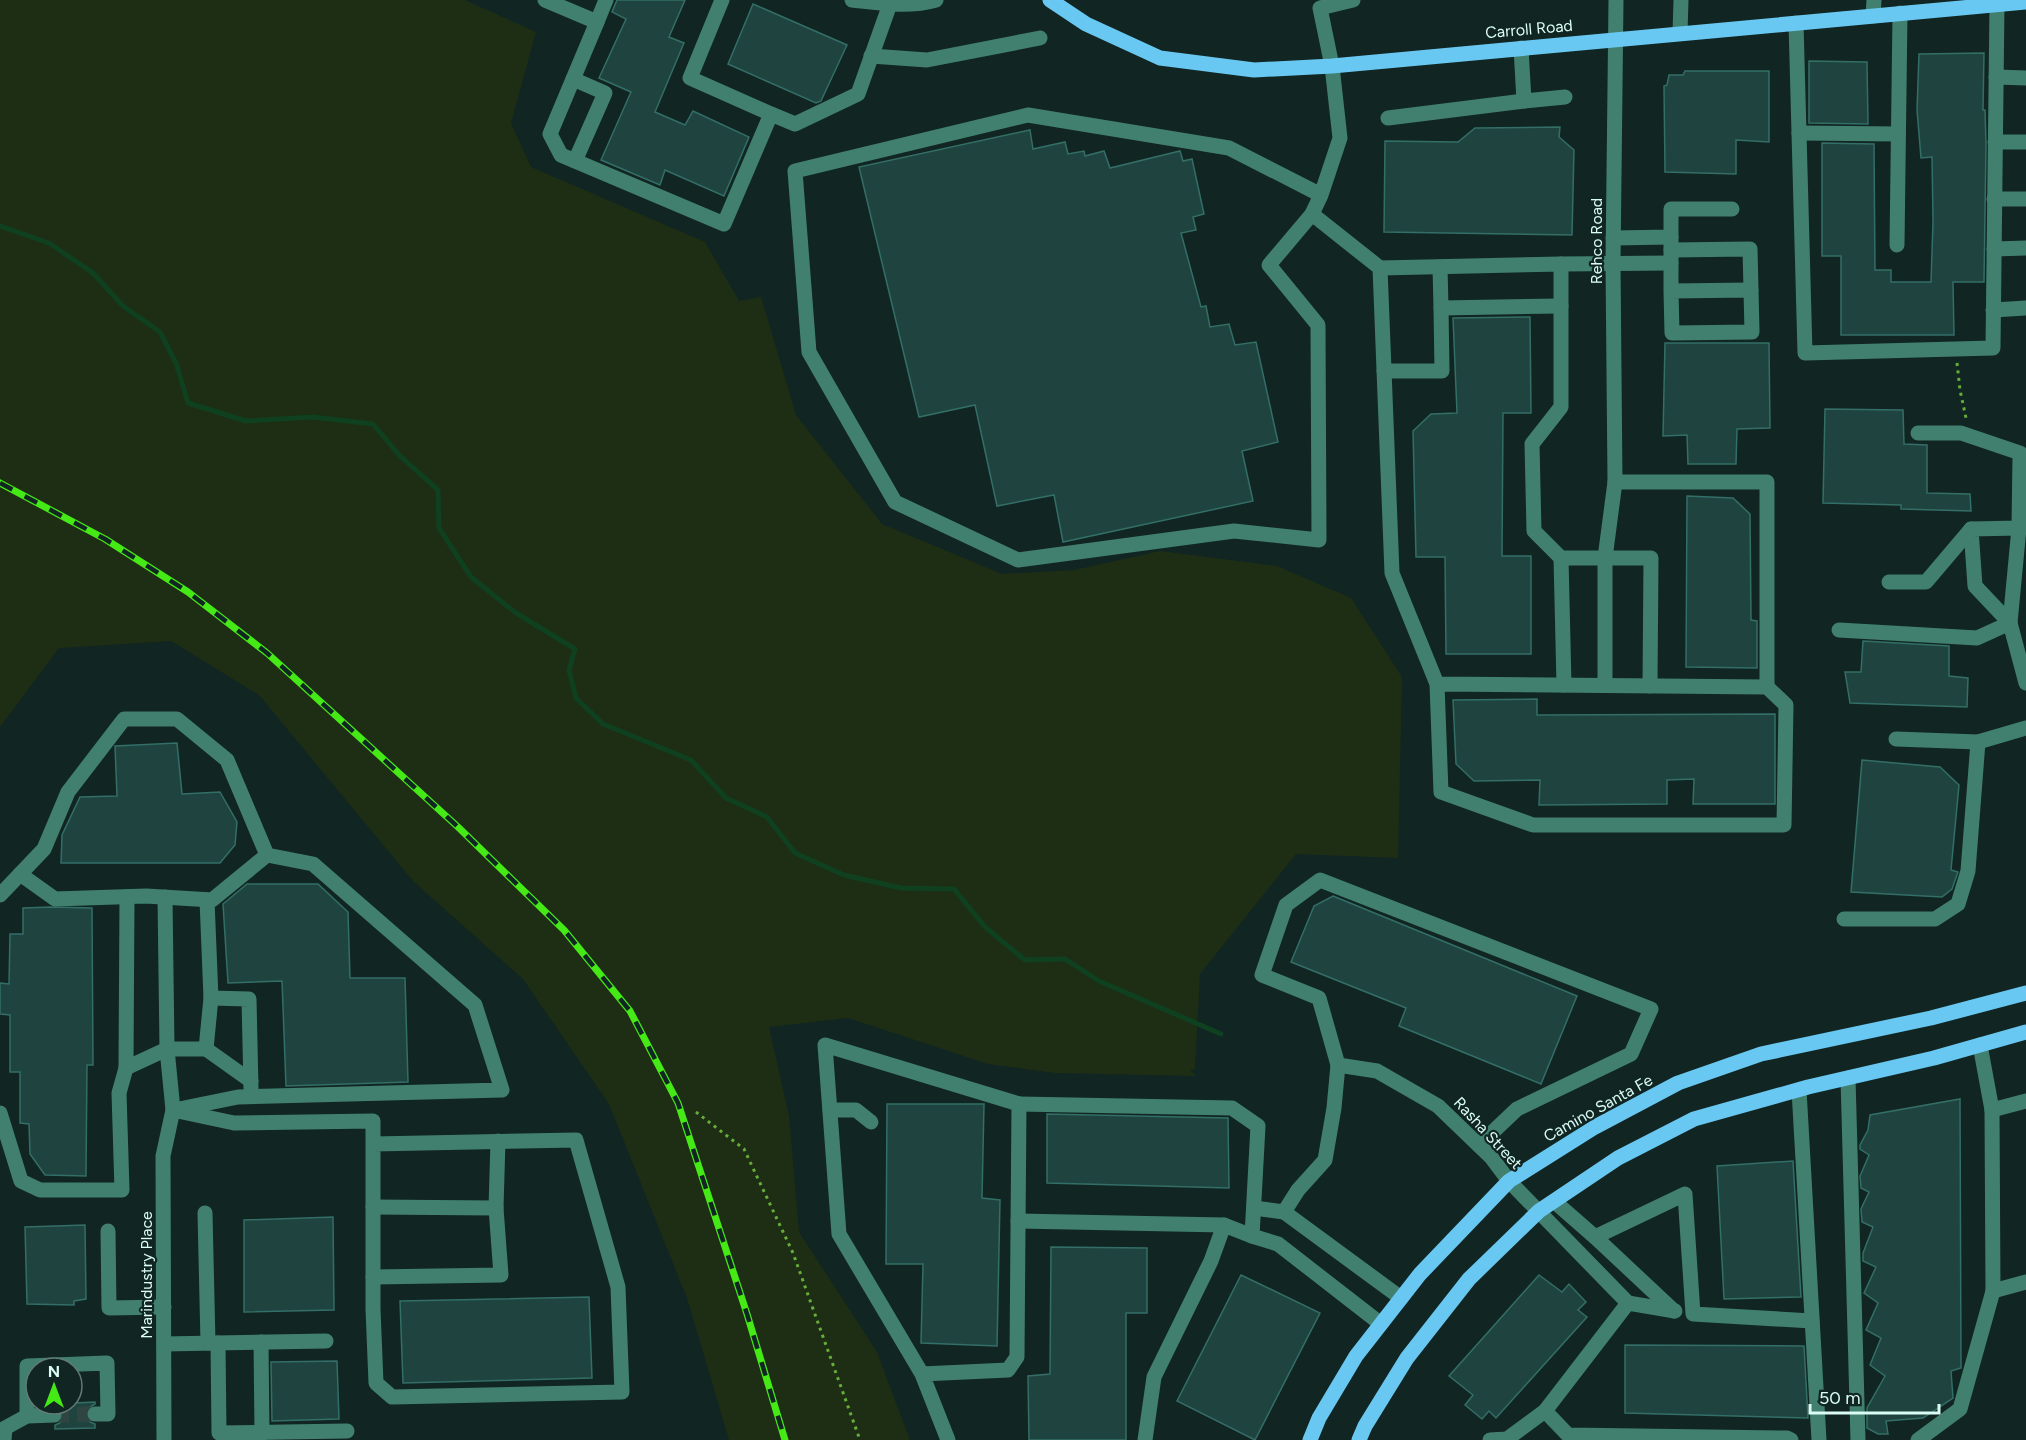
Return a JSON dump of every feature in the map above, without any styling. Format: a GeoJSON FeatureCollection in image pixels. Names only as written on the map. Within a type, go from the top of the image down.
{"type":"FeatureCollection","features":[{"type":"Feature","properties":{"kind":"main road","name":"Carroll Road"},"geometry":{"type":"LineString","coordinates":[[1050,0],[1086,24],[1160,58],[1254,70],[1332,66],[1796,23],[1874,8],[1900,13],[1975,3],[2026,2]]}},
{"type":"Feature","properties":{"kind":"main road","name":"Camino Santa Fe"},"geometry":{"type":"LineString","coordinates":[[1310,1440],[1319,1418],[1356,1356],[1420,1274],[1509,1181],[1595,1127],[1689,1080],[1761,1054],[1931,1018],[2026,993]]}},
{"type":"Feature","properties":{"kind":"main road"},"geometry":{"type":"LineString","coordinates":[[1359,1440],[1365,1426],[1407,1358],[1469,1279],[1539,1211],[1618,1158],[1694,1119],[1799,1090],[1980,1046],[2026,1032]]}},
{"type":"Feature","properties":{"kind":"street"},"geometry":{"type":"LineString","coordinates":[[545,0],[597,22]]}},
{"type":"Feature","properties":{"kind":"street"},"geometry":{"type":"LineString","coordinates":[[606,0],[550,134],[561,155],[724,224],[771,114]]}},
{"type":"Feature","properties":{"kind":"street"},"geometry":{"type":"LineString","coordinates":[[722,0],[690,78],[795,124],[858,94],[890,4]]}},
{"type":"Feature","properties":{"kind":"street"},"geometry":{"type":"LineString","coordinates":[[861,0],[890,4],[936,0]]}},
{"type":"Feature","properties":{"kind":"street"},"geometry":{"type":"LineString","coordinates":[[1321,195],[1229,148],[1028,115],[795,171],[809,352],[895,502],[1018,560],[1234,531],[1319,540],[1318,325],[1269,265],[1312,213],[1321,195],[1340,138],[1332,66],[1320,8],[1353,0]]}},
{"type":"Feature","properties":{"kind":"street","name":"Rehco Road"},"geometry":{"type":"LineString","coordinates":[[1605,685],[1605,558],[1615,482],[1613,263],[1616,0]]}},
{"type":"Feature","properties":{"kind":"street"},"geometry":{"type":"LineString","coordinates":[[1680,33],[1681,0]]}},
{"type":"Feature","properties":{"kind":"street"},"geometry":{"type":"LineString","coordinates":[[1796,23],[1805,353],[1993,348],[1997,4]]}},
{"type":"Feature","properties":{"kind":"street"},"geometry":{"type":"LineString","coordinates":[[1897,245],[1900,13]]}},
{"type":"Feature","properties":{"kind":"street"},"geometry":{"type":"LineString","coordinates":[[871,56],[927,60],[1040,38]]}},
{"type":"Feature","properties":{"kind":"street"},"geometry":{"type":"LineString","coordinates":[[1521,48],[1524,101]]}},
{"type":"Feature","properties":{"kind":"street"},"geometry":{"type":"LineString","coordinates":[[1996,77],[2026,78]]}},
{"type":"Feature","properties":{"kind":"street"},"geometry":{"type":"LineString","coordinates":[[573,79],[604,93],[575,161]]}},
{"type":"Feature","properties":{"kind":"street"},"geometry":{"type":"LineString","coordinates":[[1388,118],[1565,97]]}},
{"type":"Feature","properties":{"kind":"street"},"geometry":{"type":"LineString","coordinates":[[1799,133],[1898,134]]}},
{"type":"Feature","properties":{"kind":"street"},"geometry":{"type":"LineString","coordinates":[[1995,142],[2026,142]]}},
{"type":"Feature","properties":{"kind":"street"},"geometry":{"type":"LineString","coordinates":[[1994,199],[2026,199]]}},
{"type":"Feature","properties":{"kind":"street"},"geometry":{"type":"LineString","coordinates":[[1312,213],[1380,268],[1613,263],[1671,250],[1750,249],[1752,332],[1672,333],[1671,291],[1671,250],[1671,210],[1732,209]]}},
{"type":"Feature","properties":{"kind":"street"},"geometry":{"type":"LineString","coordinates":[[1614,238],[1671,250]]}},
{"type":"Feature","properties":{"kind":"street"},"geometry":{"type":"LineString","coordinates":[[1994,249],[2026,248]]}},
{"type":"Feature","properties":{"kind":"street"},"geometry":{"type":"LineString","coordinates":[[1561,264],[1561,407],[1532,444],[1534,531],[1561,558],[1564,685]]}},
{"type":"Feature","properties":{"kind":"street"},"geometry":{"type":"LineString","coordinates":[[1384,371],[1442,370],[1440,267]]}},
{"type":"Feature","properties":{"kind":"street"},"geometry":{"type":"LineString","coordinates":[[1380,268],[1392,573],[1437,684],[1441,792],[1533,825],[1784,825],[1786,705],[1767,687],[1437,684]]}},
{"type":"Feature","properties":{"kind":"street"},"geometry":{"type":"LineString","coordinates":[[1671,291],[1751,290]]}},
{"type":"Feature","properties":{"kind":"street"},"geometry":{"type":"LineString","coordinates":[[1441,308],[1561,306]]}},
{"type":"Feature","properties":{"kind":"street"},"geometry":{"type":"LineString","coordinates":[[1993,310],[2026,308]]}},
{"type":"Feature","properties":{"kind":"street"},"geometry":{"type":"LineString","coordinates":[[1918,433],[1961,433],[2020,453],[2019,528],[2010,623],[2026,683]]}},
{"type":"Feature","properties":{"kind":"street"},"geometry":{"type":"LineString","coordinates":[[1615,482],[1767,482],[1767,687]]}},
{"type":"Feature","properties":{"kind":"street"},"geometry":{"type":"LineString","coordinates":[[1889,582],[1926,582],[1971,529],[2019,528]]}},
{"type":"Feature","properties":{"kind":"street"},"geometry":{"type":"LineString","coordinates":[[1971,529],[1975,586],[2010,623]]}},
{"type":"Feature","properties":{"kind":"street"},"geometry":{"type":"LineString","coordinates":[[1561,558],[1651,558],[1650,686]]}},
{"type":"Feature","properties":{"kind":"street"},"geometry":{"type":"LineString","coordinates":[[1839,630],[1977,638],[2010,623]]}},
{"type":"Feature","properties":{"kind":"street"},"geometry":{"type":"LineString","coordinates":[[0,895],[44,849],[68,792],[124,719],[177,719],[227,760],[267,855]]}},
{"type":"Feature","properties":{"kind":"street"},"geometry":{"type":"LineString","coordinates":[[1896,739],[1978,742],[2026,728]]}},
{"type":"Feature","properties":{"kind":"street"},"geometry":{"type":"LineString","coordinates":[[1844,919],[1935,919],[1958,904],[1968,871],[1978,742]]}},
{"type":"Feature","properties":{"kind":"street"},"geometry":{"type":"LineString","coordinates":[[20,874],[55,899],[165,897],[212,900],[267,855]]}},
{"type":"Feature","properties":{"kind":"street"},"geometry":{"type":"LineString","coordinates":[[173,1110],[238,1097],[502,1090],[476,1005],[313,864],[267,855]]}},
{"type":"Feature","properties":{"kind":"street"},"geometry":{"type":"LineString","coordinates":[[1284,1212],[1298,1190],[1325,1160],[1334,1108],[1338,1065],[1319,998],[1262,975],[1286,905],[1320,880],[1651,1009],[1631,1054],[1517,1109],[1479,1145]]}},
{"type":"Feature","properties":{"kind":"street"},"geometry":{"type":"LineString","coordinates":[[0,1113],[21,1181],[40,1190],[122,1190],[118,1093],[126,1068],[127,897]]}},
{"type":"Feature","properties":{"kind":"street","name":"Marindustry Place"},"geometry":{"type":"LineString","coordinates":[[164,1440],[163,1156],[173,1110],[167,1049],[165,897]]}},
{"type":"Feature","properties":{"kind":"street"},"geometry":{"type":"LineString","coordinates":[[206,1049],[211,998],[207,900]]}},
{"type":"Feature","properties":{"kind":"street"},"geometry":{"type":"LineString","coordinates":[[211,998],[249,999],[251,1097]]}},
{"type":"Feature","properties":{"kind":"street"},"geometry":{"type":"LineString","coordinates":[[948,1440],[922,1374],[839,1234],[825,1045],[1019,1104],[1232,1108],[1258,1126],[1252,1236]]}},
{"type":"Feature","properties":{"kind":"street"},"geometry":{"type":"LineString","coordinates":[[1918,1440],[1960,1409],[1993,1291],[1992,1110],[1980,1046]]}},
{"type":"Feature","properties":{"kind":"street"},"geometry":{"type":"LineString","coordinates":[[126,1068],[167,1049],[206,1049],[251,1081]]}},
{"type":"Feature","properties":{"kind":"street","name":"Rasha Street"},"geometry":{"type":"LineString","coordinates":[[1338,1065],[1377,1071],[1438,1106],[1479,1145],[1509,1181],[1628,1303]]}},
{"type":"Feature","properties":{"kind":"street"},"geometry":{"type":"LineString","coordinates":[[1848,1078],[1858,1440]]}},
{"type":"Feature","properties":{"kind":"street"},"geometry":{"type":"LineString","coordinates":[[1799,1090],[1819,1440]]}},
{"type":"Feature","properties":{"kind":"street"},"geometry":{"type":"LineString","coordinates":[[1992,1110],[2026,1101]]}},
{"type":"Feature","properties":{"kind":"street"},"geometry":{"type":"LineString","coordinates":[[922,1374],[1008,1370],[1017,1357],[1019,1104]]}},
{"type":"Feature","properties":{"kind":"street"},"geometry":{"type":"LineString","coordinates":[[173,1110],[234,1123],[373,1121],[373,1144],[373,1277],[376,1383],[392,1397],[622,1392],[618,1287],[576,1140],[373,1144]]}},
{"type":"Feature","properties":{"kind":"street"},"geometry":{"type":"LineString","coordinates":[[830,1110],[856,1110],[870,1122]]}},
{"type":"Feature","properties":{"kind":"street"},"geometry":{"type":"LineString","coordinates":[[373,1277],[501,1275],[496,1208],[498,1141]]}},
{"type":"Feature","properties":{"kind":"street"},"geometry":{"type":"LineString","coordinates":[[1595,1237],[1685,1194],[1693,1314]]}},
{"type":"Feature","properties":{"kind":"street"},"geometry":{"type":"LineString","coordinates":[[1555,1202],[1674,1311]]}},
{"type":"Feature","properties":{"kind":"street"},"geometry":{"type":"LineString","coordinates":[[373,1207],[496,1208]]}},
{"type":"Feature","properties":{"kind":"street"},"geometry":{"type":"LineString","coordinates":[[1254,1208],[1284,1212],[1401,1298]]}},
{"type":"Feature","properties":{"kind":"street"},"geometry":{"type":"LineString","coordinates":[[205,1213],[219,1433],[347,1431]]}},
{"type":"Feature","properties":{"kind":"street"},"geometry":{"type":"LineString","coordinates":[[1018,1221],[1224,1226],[1278,1244],[1381,1324]]}},
{"type":"Feature","properties":{"kind":"street"},"geometry":{"type":"LineString","coordinates":[[1145,1440],[1154,1377],[1211,1261],[1224,1226]]}},
{"type":"Feature","properties":{"kind":"street"},"geometry":{"type":"LineString","coordinates":[[108,1231],[109,1308],[164,1307]]}},
{"type":"Feature","properties":{"kind":"street"},"geometry":{"type":"LineString","coordinates":[[1993,1291],[2026,1282]]}},
{"type":"Feature","properties":{"kind":"street"},"geometry":{"type":"LineString","coordinates":[[1490,1440],[1507,1439],[1545,1411],[1628,1303],[1693,1314],[1812,1321]]}},
{"type":"Feature","properties":{"kind":"street"},"geometry":{"type":"LineString","coordinates":[[164,1344],[327,1341]]}},
{"type":"Feature","properties":{"kind":"street"},"geometry":{"type":"LineString","coordinates":[[261,1342],[262,1432]]}},
{"type":"Feature","properties":{"kind":"street"},"geometry":{"type":"LineString","coordinates":[[84,1364],[107,1363],[108,1414],[95,1414]]}},
{"type":"Feature","properties":{"kind":"street"},"geometry":{"type":"LineString","coordinates":[[1545,1411],[1568,1435],[1786,1438],[1791,1440]]}},
{"type":"Feature","properties":{"kind":"street"},"geometry":{"type":"LineString","coordinates":[[3,1432],[27,1416]]}},
{"type":"Feature","properties":{"kind":"path"},"geometry":{"type":"LineString","coordinates":[[1956,349],[1959,390],[1971,436]]}},
{"type":"Feature","properties":{"kind":"path"},"geometry":{"type":"LineString","coordinates":[[696,1112],[744,1149],[793,1253],[860,1440]]}},
{"type":"Feature","properties":{"kind":"green space"},"geometry":{"type":"Polygon","coordinates":[[[0,0],[465,0],[536,32],[511,123],[531,167],[705,242],[739,301],[761,297],[796,415],[882,524],[1002,574],[1074,570],[1160,551],[1277,566],[1351,598],[1402,677],[1398,858],[1296,854],[1200,974],[1195,1069],[1190,1070],[1196,1076],[1055,1073],[988,1064],[848,1018],[769,1027],[789,1116],[799,1232],[877,1352],[910,1440],[729,1440],[687,1298],[609,1104],[523,979],[413,881],[259,695],[171,641],[59,648],[0,727],[0,0]]]}},
{"type":"Feature","properties":{"kind":"building"},"geometry":{"type":"Polygon","coordinates":[[[617,0],[685,0],[669,37],[684,43],[655,112],[685,125],[693,111],[749,137],[724,196],[665,170],[660,185],[601,160],[631,92],[599,78],[626,19],[612,12],[617,0]]]}},
{"type":"Feature","properties":{"kind":"building"},"geometry":{"type":"Polygon","coordinates":[[[753,4],[847,45],[821,101],[816,103],[728,64],[753,4]]]}},
{"type":"Feature","properties":{"kind":"building"},"geometry":{"type":"Polygon","coordinates":[[[1984,53],[1983,110],[1985,110],[1986,144],[1984,282],[1953,282],[1954,335],[1841,335],[1841,256],[1822,256],[1822,143],[1874,144],[1875,270],[1891,270],[1891,282],[1931,282],[1932,157],[1921,158],[1917,110],[1919,54],[1984,53]]]}},
{"type":"Feature","properties":{"kind":"building"},"geometry":{"type":"Polygon","coordinates":[[[1809,61],[1867,62],[1868,124],[1809,123],[1809,61]]]}},
{"type":"Feature","properties":{"kind":"building"},"geometry":{"type":"Polygon","coordinates":[[[1685,71],[1769,71],[1769,142],[1736,140],[1736,174],[1665,172],[1664,86],[1667,85],[1669,75],[1683,75],[1685,71]]]}},
{"type":"Feature","properties":{"kind":"building"},"geometry":{"type":"Polygon","coordinates":[[[1560,127],[1559,137],[1574,150],[1572,235],[1384,232],[1385,141],[1458,142],[1475,128],[1560,127]]]}},
{"type":"Feature","properties":{"kind":"building"},"geometry":{"type":"Polygon","coordinates":[[[1030,130],[1033,149],[1065,142],[1068,154],[1084,151],[1085,156],[1104,151],[1110,168],[1180,151],[1183,161],[1192,159],[1204,214],[1193,217],[1196,230],[1181,233],[1201,307],[1206,306],[1210,327],[1229,324],[1235,345],[1256,342],[1278,442],[1242,451],[1253,501],[1063,542],[1054,495],[997,506],[975,405],[919,417],[859,167],[1030,130]]]}},
{"type":"Feature","properties":{"kind":"building"},"geometry":{"type":"Polygon","coordinates":[[[1530,317],[1531,413],[1503,413],[1502,556],[1531,556],[1531,654],[1446,654],[1445,557],[1416,557],[1413,431],[1431,414],[1457,413],[1453,318],[1530,317]]]}},
{"type":"Feature","properties":{"kind":"building"},"geometry":{"type":"Polygon","coordinates":[[[1665,343],[1769,343],[1770,428],[1737,429],[1736,464],[1688,464],[1687,435],[1663,436],[1665,343]]]}},
{"type":"Feature","properties":{"kind":"building"},"geometry":{"type":"Polygon","coordinates":[[[1825,409],[1903,410],[1904,444],[1927,445],[1927,493],[1970,494],[1971,511],[1901,509],[1901,505],[1823,503],[1825,409]]]}},
{"type":"Feature","properties":{"kind":"building"},"geometry":{"type":"Polygon","coordinates":[[[1687,496],[1733,498],[1750,514],[1751,620],[1757,621],[1757,668],[1686,667],[1687,496]]]}},
{"type":"Feature","properties":{"kind":"building"},"geometry":{"type":"Polygon","coordinates":[[[1863,641],[1949,646],[1949,676],[1968,678],[1967,707],[1850,703],[1845,672],[1861,672],[1863,641]]]}},
{"type":"Feature","properties":{"kind":"building"},"geometry":{"type":"Polygon","coordinates":[[[1537,699],[1537,715],[1775,714],[1775,804],[1693,804],[1694,779],[1667,780],[1667,804],[1539,805],[1540,780],[1474,781],[1456,764],[1453,700],[1537,699]]]}},
{"type":"Feature","properties":{"kind":"building"},"geometry":{"type":"Polygon","coordinates":[[[177,743],[182,794],[220,792],[237,822],[235,845],[220,863],[61,863],[62,835],[80,797],[117,796],[115,746],[177,743]]]}},
{"type":"Feature","properties":{"kind":"building"},"geometry":{"type":"Polygon","coordinates":[[[1862,760],[1940,767],[1959,785],[1951,870],[1958,872],[1952,889],[1942,897],[1851,892],[1862,760]]]}},
{"type":"Feature","properties":{"kind":"building"},"geometry":{"type":"Polygon","coordinates":[[[247,884],[318,884],[348,912],[350,978],[405,978],[408,1082],[286,1086],[282,981],[228,983],[223,904],[247,884]]]}},
{"type":"Feature","properties":{"kind":"building"},"geometry":{"type":"Polygon","coordinates":[[[1333,896],[1577,996],[1541,1084],[1399,1026],[1406,1008],[1291,962],[1314,906],[1333,896]]]}},
{"type":"Feature","properties":{"kind":"building"},"geometry":{"type":"Polygon","coordinates":[[[23,908],[92,908],[93,1065],[87,1065],[86,1176],[45,1175],[30,1154],[29,1124],[20,1123],[20,1072],[10,1072],[10,1015],[0,1014],[0,983],[9,984],[10,934],[23,934],[23,908]]]}},
{"type":"Feature","properties":{"kind":"building"},"geometry":{"type":"Polygon","coordinates":[[[1960,1099],[1961,1368],[1951,1371],[1953,1398],[1923,1418],[1886,1421],[1888,1434],[1878,1434],[1867,1428],[1867,1408],[1885,1376],[1870,1365],[1881,1338],[1866,1330],[1878,1303],[1864,1293],[1876,1267],[1863,1261],[1863,1253],[1873,1227],[1862,1222],[1861,1209],[1869,1192],[1861,1188],[1860,1176],[1869,1155],[1860,1149],[1860,1145],[1868,1130],[1870,1115],[1960,1099]]]}},
{"type":"Feature","properties":{"kind":"building"},"geometry":{"type":"Polygon","coordinates":[[[887,1104],[984,1104],[982,1198],[1000,1200],[997,1346],[921,1343],[923,1264],[886,1264],[887,1104]]]}},
{"type":"Feature","properties":{"kind":"building"},"geometry":{"type":"Polygon","coordinates":[[[1047,1114],[1228,1118],[1229,1188],[1047,1183],[1047,1114]]]}},
{"type":"Feature","properties":{"kind":"building"},"geometry":{"type":"Polygon","coordinates":[[[1793,1161],[1801,1297],[1724,1299],[1717,1166],[1793,1161]]]}},
{"type":"Feature","properties":{"kind":"building"},"geometry":{"type":"Polygon","coordinates":[[[333,1217],[334,1310],[244,1312],[244,1220],[333,1217]]]}},
{"type":"Feature","properties":{"kind":"building"},"geometry":{"type":"Polygon","coordinates":[[[85,1225],[86,1299],[74,1301],[74,1305],[27,1304],[25,1227],[85,1225]]]}},
{"type":"Feature","properties":{"kind":"building"},"geometry":{"type":"Polygon","coordinates":[[[1051,1247],[1147,1248],[1147,1313],[1126,1313],[1126,1440],[1029,1440],[1028,1376],[1050,1374],[1051,1247]]]}},
{"type":"Feature","properties":{"kind":"building"},"geometry":{"type":"Polygon","coordinates":[[[1241,1275],[1320,1313],[1255,1440],[1177,1401],[1241,1275]]]}},
{"type":"Feature","properties":{"kind":"building"},"geometry":{"type":"Polygon","coordinates":[[[1539,1275],[1562,1292],[1569,1284],[1586,1302],[1578,1310],[1587,1317],[1496,1418],[1489,1411],[1482,1419],[1465,1405],[1473,1395],[1449,1376],[1539,1275]]]}},
{"type":"Feature","properties":{"kind":"building"},"geometry":{"type":"Polygon","coordinates":[[[589,1297],[592,1378],[403,1383],[400,1301],[589,1297]]]}},
{"type":"Feature","properties":{"kind":"building"},"geometry":{"type":"Polygon","coordinates":[[[1625,1345],[1804,1346],[1808,1418],[1625,1413],[1625,1345]]]}},
{"type":"Feature","properties":{"kind":"building"},"geometry":{"type":"Polygon","coordinates":[[[337,1361],[339,1419],[272,1421],[271,1362],[337,1361]]]}},
{"type":"Feature","properties":{"kind":"building"},"geometry":{"type":"Polygon","coordinates":[[[95,1402],[87,1409],[85,1415],[90,1422],[95,1424],[95,1428],[55,1429],[55,1425],[60,1423],[64,1416],[84,1416],[84,1403],[95,1402]]]}},
{"type":"Feature","properties":{"kind":"waterway"},"geometry":{"type":"LineString","coordinates":[[0,226],[49,243],[93,273],[123,306],[160,332],[176,363],[188,403],[246,421],[313,417],[373,424],[400,456],[438,490],[439,528],[471,577],[516,613],[575,649],[569,670],[576,698],[603,724],[691,760],[726,798],[767,817],[795,853],[844,875],[901,888],[954,889],[985,927],[1025,960],[1065,959],[1099,981],[1221,1034]]}},
{"type":"Feature","properties":{"kind":"tunnel"},"geometry":{"type":"LineString","coordinates":[[84,1414],[95,1414]]}},
{"type":"Feature","properties":{"kind":"railway"},"geometry":{"type":"LineString","coordinates":[[0,483],[105,539],[188,592],[267,653],[458,827],[564,930],[630,1011],[678,1103],[747,1314],[785,1440]]}}]}
